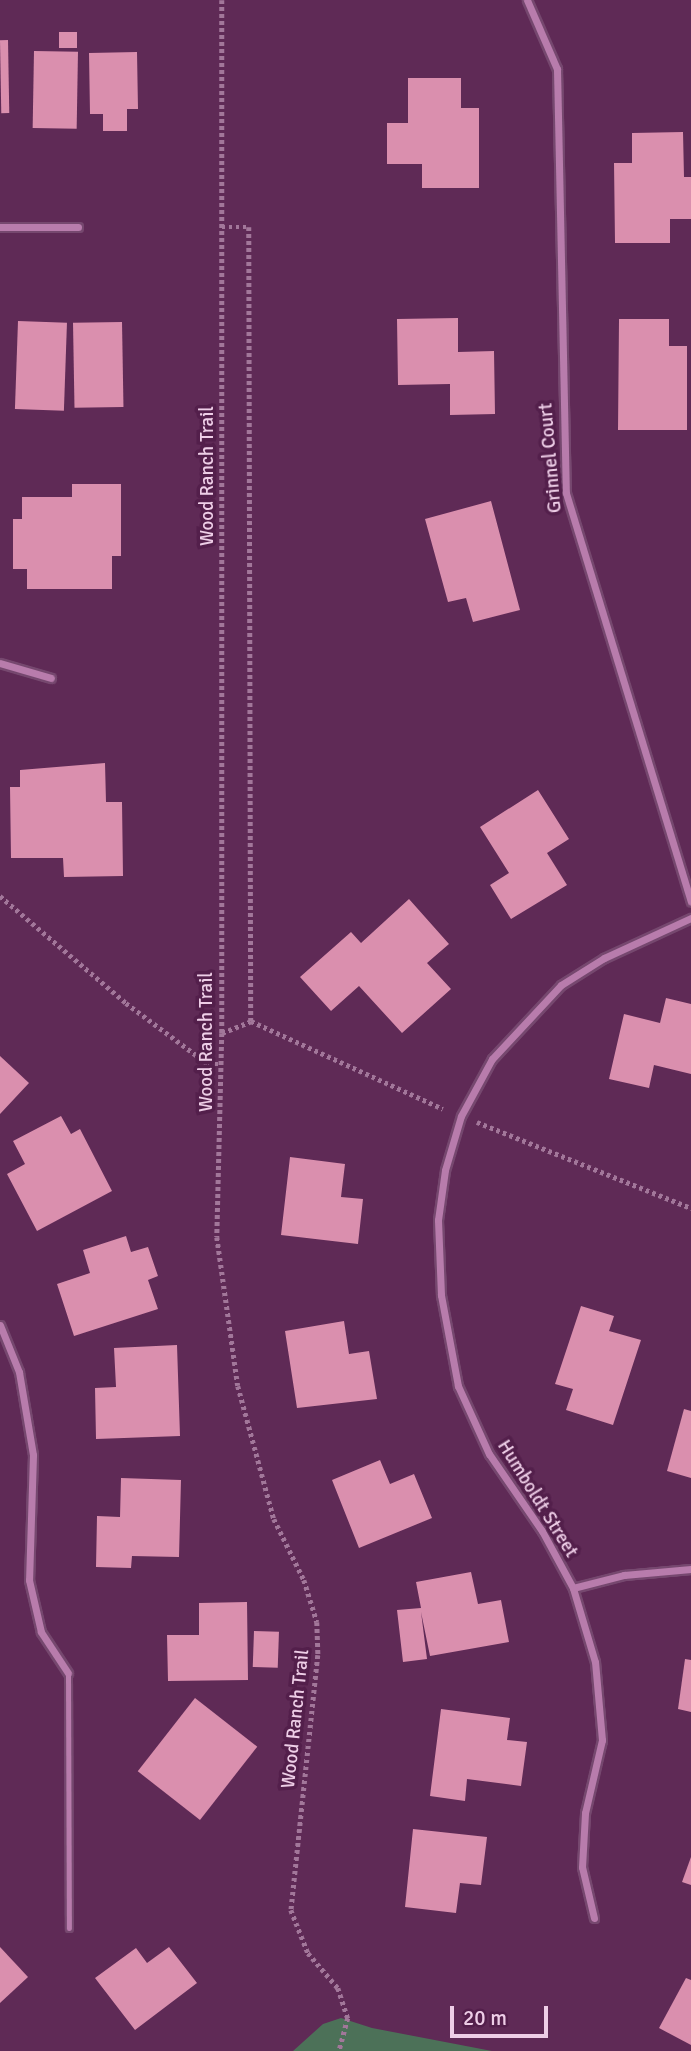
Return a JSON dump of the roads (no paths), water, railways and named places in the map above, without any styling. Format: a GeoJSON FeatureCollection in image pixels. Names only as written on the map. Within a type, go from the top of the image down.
{"type":"FeatureCollection","features":[{"type":"Feature","properties":{"kind":"street","name":"Grinnel Court"},"geometry":{"type":"LineString","coordinates":[[527,0],[557,69],[566,493],[691,901]]}},
{"type":"Feature","properties":{"kind":"street"},"geometry":{"type":"LineString","coordinates":[[0,227],[78,227]]}},
{"type":"Feature","properties":{"kind":"street"},"geometry":{"type":"LineString","coordinates":[[0,663],[51,678]]}},
{"type":"Feature","properties":{"kind":"street","name":"Humboldt Street"},"geometry":{"type":"LineString","coordinates":[[594,1918],[582,1867],[585,1813],[602,1740],[595,1662],[573,1588],[542,1531],[489,1454],[458,1386],[441,1294],[438,1220],[445,1170],[461,1116],[492,1059],[561,985],[604,958],[691,918]]}},
{"type":"Feature","properties":{"kind":"street"},"geometry":{"type":"LineString","coordinates":[[0,1325],[19,1372],[33,1455],[29,1580],[41,1632],[68,1673]]}},
{"type":"Feature","properties":{"kind":"street"},"geometry":{"type":"LineString","coordinates":[[573,1588],[624,1575],[691,1569]]}},
{"type":"Feature","properties":{"kind":"lane"},"geometry":{"type":"LineString","coordinates":[[68,1673],[69,1928]]}}]}
